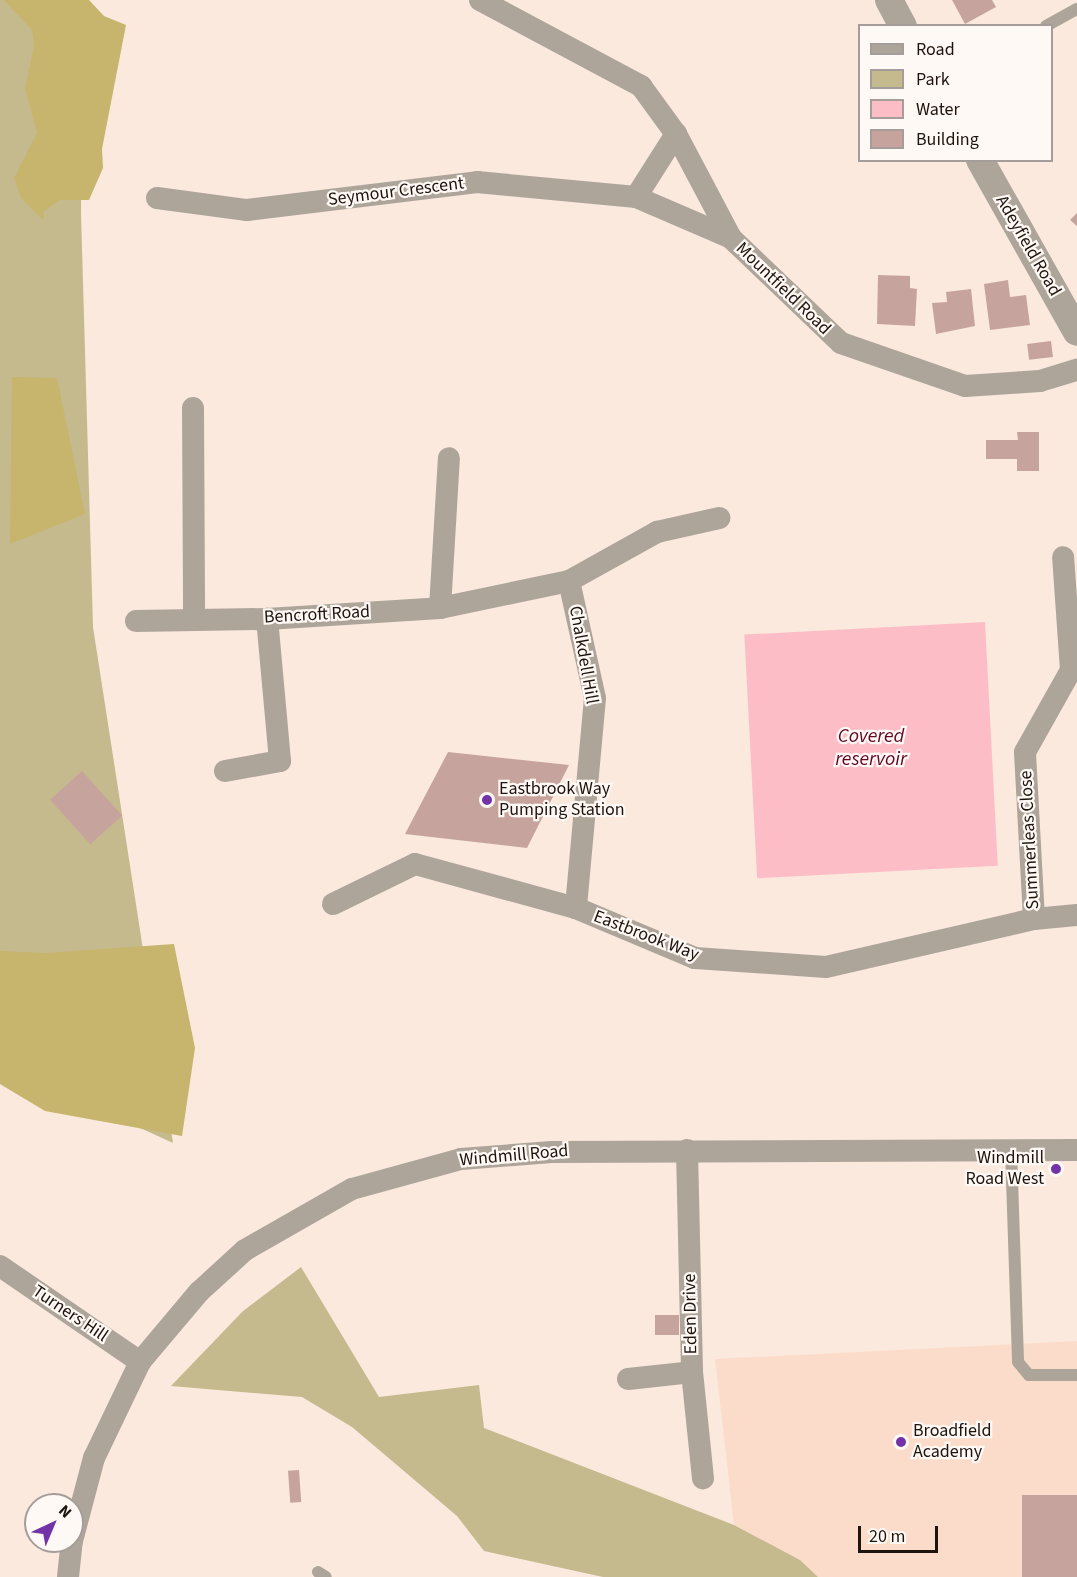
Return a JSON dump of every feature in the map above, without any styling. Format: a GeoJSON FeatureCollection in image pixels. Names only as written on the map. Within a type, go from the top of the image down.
{"type":"FeatureCollection","features":[{"type":"Feature","properties":{"kind":"street","name":"Mountfield Road"},"geometry":{"type":"LineString","coordinates":[[480,0],[641,86],[676,134],[731,238],[841,343],[965,386],[1040,381],[1077,370]]}},
{"type":"Feature","properties":{"kind":"street"},"geometry":{"type":"LineString","coordinates":[[889,0],[902,24]]}},
{"type":"Feature","properties":{"kind":"street"},"geometry":{"type":"LineString","coordinates":[[636,197],[676,134]]}},
{"type":"Feature","properties":{"kind":"street","name":"Adeyfield Road"},"geometry":{"type":"LineString","coordinates":[[981,162],[1077,332]]}},
{"type":"Feature","properties":{"kind":"street","name":"Seymour Crescent"},"geometry":{"type":"LineString","coordinates":[[157,198],[247,210],[477,182],[636,197],[731,238]]}},
{"type":"Feature","properties":{"kind":"street"},"geometry":{"type":"LineString","coordinates":[[193,408],[194,618]]}},
{"type":"Feature","properties":{"kind":"street"},"geometry":{"type":"LineString","coordinates":[[440,608],[449,458]]}},
{"type":"Feature","properties":{"kind":"street","name":"Bencroft Road"},"geometry":{"type":"LineString","coordinates":[[136,621],[194,618],[267,619],[440,608],[569,581],[657,532],[719,518]]}},
{"type":"Feature","properties":{"kind":"street","name":"Summerleas Close"},"geometry":{"type":"LineString","coordinates":[[1034,919],[1025,752],[1071,670],[1063,557]]}},
{"type":"Feature","properties":{"kind":"street","name":"Chalkdell Hill"},"geometry":{"type":"LineString","coordinates":[[569,581],[595,698],[576,908]]}},
{"type":"Feature","properties":{"kind":"street"},"geometry":{"type":"LineString","coordinates":[[225,771],[280,761],[267,619]]}},
{"type":"Feature","properties":{"kind":"street","name":"Eastbrook Way"},"geometry":{"type":"LineString","coordinates":[[333,903],[415,864],[576,908],[695,958],[826,967],[1034,919],[1077,915]]}},
{"type":"Feature","properties":{"kind":"street","name":"Eden Drive"},"geometry":{"type":"LineString","coordinates":[[687,1150],[692,1372],[703,1478]]}},
{"type":"Feature","properties":{"kind":"street","name":"Windmill Road"},"geometry":{"type":"LineString","coordinates":[[84,1496],[94,1458],[140,1362],[199,1292],[244,1250],[352,1189],[461,1159],[552,1152],[1077,1150]]}},
{"type":"Feature","properties":{"kind":"street","name":"Turners Hill"},"geometry":{"type":"LineString","coordinates":[[0,1266],[140,1362]]}},
{"type":"Feature","properties":{"kind":"street"},"geometry":{"type":"LineString","coordinates":[[628,1379],[692,1372]]}},
{"type":"Feature","properties":{"kind":"street","name":"Windmill Road"},"geometry":{"type":"LineString","coordinates":[[68,1577],[71,1553]]}},
{"type":"Feature","properties":{"kind":"lane"},"geometry":{"type":"LineString","coordinates":[[1050,24],[1077,9]]}},
{"type":"Feature","properties":{"kind":"lane"},"geometry":{"type":"LineString","coordinates":[[1011,1149],[1018,1362],[1029,1375],[1077,1375]]}},
{"type":"Feature","properties":{"kind":"shaded area"},"geometry":{"type":"Polygon","coordinates":[[[4,0],[89,0],[104,16],[126,25],[102,149],[103,168],[89,200],[60,200],[44,211],[43,220],[21,198],[14,178],[37,133],[25,88],[34,46],[32,30],[4,0]]]}},
{"type":"Feature","properties":{"kind":"shaded area"},"geometry":{"type":"Polygon","coordinates":[[[12,377],[57,378],[85,514],[10,544],[12,377]]]}},
{"type":"Feature","properties":{"kind":"shaded area"},"geometry":{"type":"Polygon","coordinates":[[[174,944],[195,1048],[182,1136],[45,1111],[0,1084],[0,951],[45,953],[174,944]]]}},
{"type":"Feature","properties":{"kind":"shaded area","name":"Broadfield Academy"},"geometry":{"type":"Polygon","coordinates":[[[1077,1341],[1077,1577],[818,1577],[800,1560],[734,1525],[715,1359],[1077,1341]]]}},
{"type":"Feature","properties":{"kind":"green space"},"geometry":{"type":"Polygon","coordinates":[[[0,0],[82,0],[81,213],[93,627],[173,1143],[0,1064],[0,0]]]}},
{"type":"Feature","properties":{"kind":"green space"},"geometry":{"type":"Polygon","coordinates":[[[301,1267],[379,1397],[479,1385],[484,1428],[734,1525],[800,1560],[818,1577],[603,1577],[484,1551],[457,1516],[352,1427],[302,1397],[171,1386],[243,1311],[301,1267]]]}},
{"type":"Feature","properties":{"kind":"water","name":"Covered reservoir"},"geometry":{"type":"Polygon","coordinates":[[[985,622],[998,866],[757,878],[744,635],[985,622]]]}},
{"type":"Feature","properties":{"kind":"building"},"geometry":{"type":"Polygon","coordinates":[[[952,0],[992,0],[996,7],[965,24],[952,0]]]}},
{"type":"Feature","properties":{"kind":"building"},"geometry":{"type":"Polygon","coordinates":[[[1077,213],[1077,226],[1070,220],[1077,213]]]}},
{"type":"Feature","properties":{"kind":"building"},"geometry":{"type":"Polygon","coordinates":[[[878,275],[910,276],[910,288],[917,289],[915,326],[877,324],[878,275]]]}},
{"type":"Feature","properties":{"kind":"building"},"geometry":{"type":"Polygon","coordinates":[[[1008,280],[1010,297],[1026,295],[1030,325],[990,330],[984,284],[1008,280]]]}},
{"type":"Feature","properties":{"kind":"building"},"geometry":{"type":"Polygon","coordinates":[[[971,289],[975,326],[936,334],[932,303],[947,302],[946,292],[971,289]]]}},
{"type":"Feature","properties":{"kind":"building"},"geometry":{"type":"Polygon","coordinates":[[[1051,341],[1053,357],[1029,360],[1027,344],[1051,341]]]}},
{"type":"Feature","properties":{"kind":"building"},"geometry":{"type":"Polygon","coordinates":[[[1017,432],[1039,432],[1039,471],[1017,471],[1017,459],[986,459],[986,440],[1018,440],[1017,432]]]}},
{"type":"Feature","properties":{"kind":"building","name":"Eastbrook Way Pumping Station"},"geometry":{"type":"Polygon","coordinates":[[[448,752],[569,765],[527,848],[405,834],[448,752]]]}},
{"type":"Feature","properties":{"kind":"building"},"geometry":{"type":"Polygon","coordinates":[[[82,771],[122,816],[90,844],[50,800],[82,771]]]}},
{"type":"Feature","properties":{"kind":"building"},"geometry":{"type":"Polygon","coordinates":[[[655,1315],[679,1315],[679,1335],[655,1335],[655,1315]]]}},
{"type":"Feature","properties":{"kind":"building"},"geometry":{"type":"Polygon","coordinates":[[[299,1470],[301,1502],[290,1503],[288,1471],[299,1470]]]}},
{"type":"Feature","properties":{"kind":"building"},"geometry":{"type":"Polygon","coordinates":[[[1022,1495],[1077,1495],[1077,1577],[1022,1577],[1022,1495]]]}},
{"type":"Feature","properties":{"kind":"place","name":"Eastbrook Way Pumping Station"},"geometry":{"type":"Point","coordinates":[487,800]}},
{"type":"Feature","properties":{"kind":"place","name":"Windmill Road West"},"geometry":{"type":"Point","coordinates":[1056,1169]}},
{"type":"Feature","properties":{"kind":"place","name":"Broadfield Academy"},"geometry":{"type":"Point","coordinates":[901,1442]}}]}
